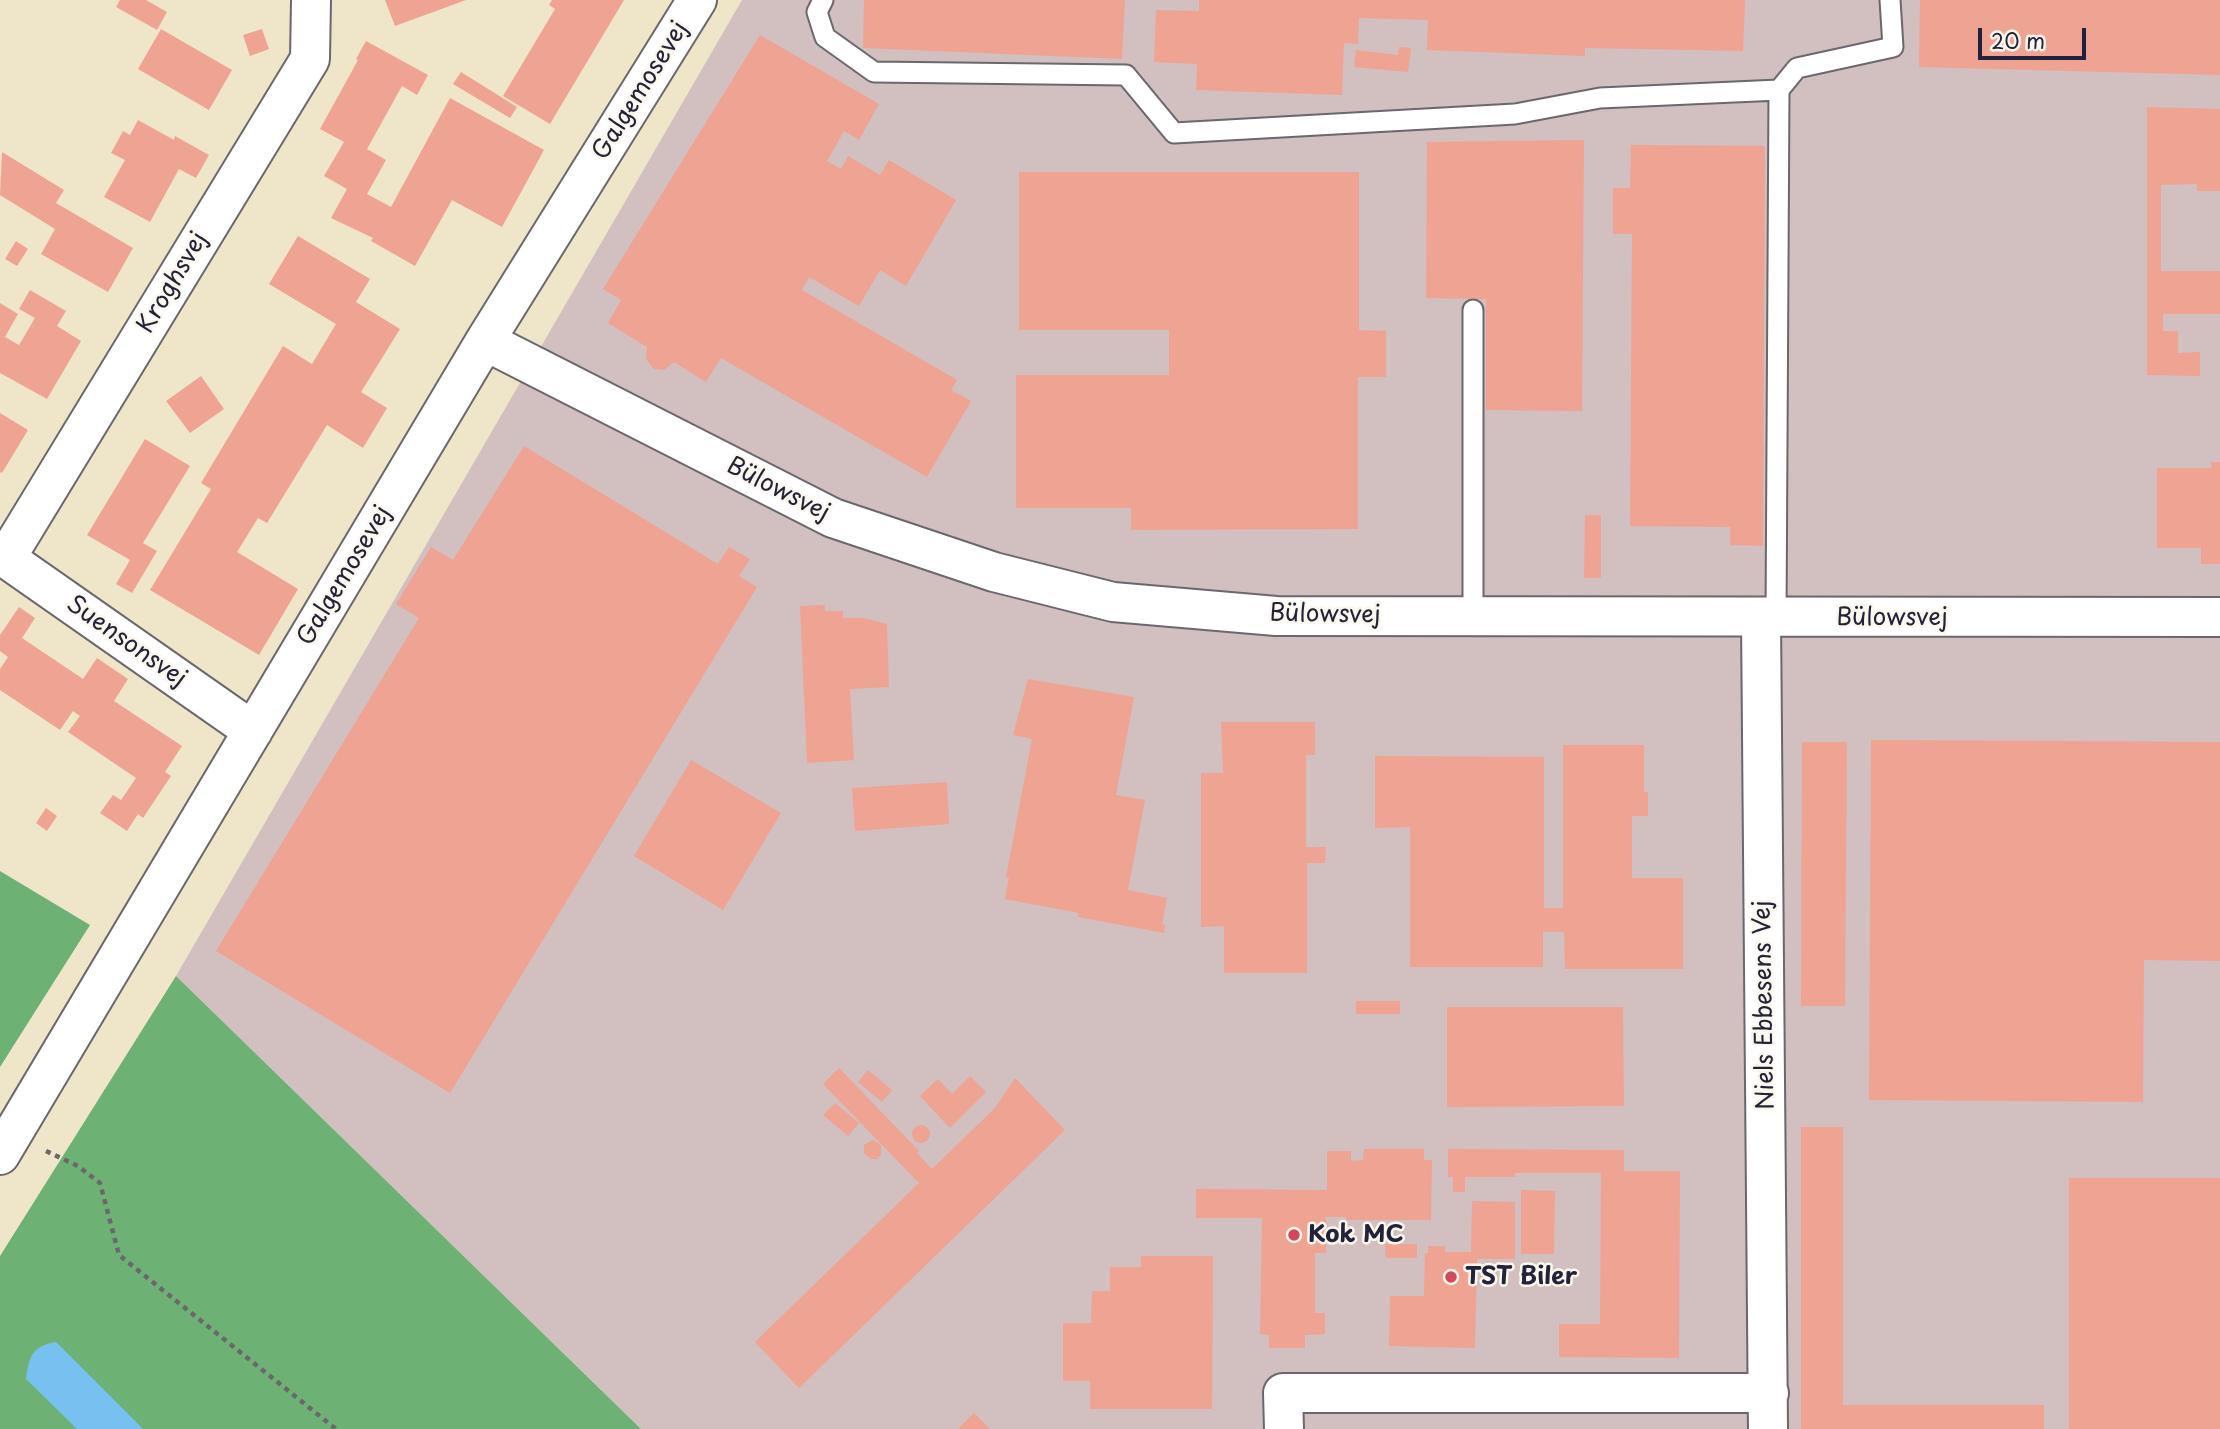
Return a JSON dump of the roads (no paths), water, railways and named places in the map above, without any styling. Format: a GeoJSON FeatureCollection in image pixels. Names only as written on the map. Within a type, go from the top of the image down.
{"type":"FeatureCollection","features":[{"type":"Feature","properties":{"kind":"street","name":"Kroghsvej"},"geometry":{"type":"LineString","coordinates":[[3,556],[310,58],[312,0]]}},
{"type":"Feature","properties":{"kind":"street","name":"Galgemosevej"},"geometry":{"type":"LineString","coordinates":[[6,1145],[485,341],[697,0]]}},
{"type":"Feature","properties":{"kind":"street","name":"Bülowsvej"},"geometry":{"type":"LineString","coordinates":[[485,341],[833,518],[994,572],[1113,602],[1276,616],[2220,617]]}},
{"type":"Feature","properties":{"kind":"street","name":"Suensonsvej"},"geometry":{"type":"LineString","coordinates":[[3,556],[253,731]]}},
{"type":"Feature","properties":{"kind":"street","name":"Niels Ebbesens Vej"},"geometry":{"type":"LineString","coordinates":[[1284,1429],[1283,1393],[1768,1411],[1769,618]]}},
{"type":"Feature","properties":{"kind":"lane"},"geometry":{"type":"LineString","coordinates":[[823,0],[817,12],[825,37],[874,72],[1126,75],[1174,132],[1515,114],[1600,98],[1779,90]]}},
{"type":"Feature","properties":{"kind":"lane"},"geometry":{"type":"LineString","coordinates":[[1769,618],[1779,90],[1797,68],[1893,47],[1890,0]]}},
{"type":"Feature","properties":{"kind":"lane"},"geometry":{"type":"LineString","coordinates":[[1473,617],[1474,310]]}},
{"type":"Feature","properties":{"kind":"water"},"geometry":{"type":"Polygon","coordinates":[[[56,1342],[143,1429],[77,1429],[26,1379],[33,1353],[42,1346],[56,1342]]]}},
{"type":"Feature","properties":{"kind":"place","name":"Kok MC"},"geometry":{"type":"Point","coordinates":[1294,1235]}},
{"type":"Feature","properties":{"kind":"place","name":"TST Biler"},"geometry":{"type":"Point","coordinates":[1451,1277]}}]}
